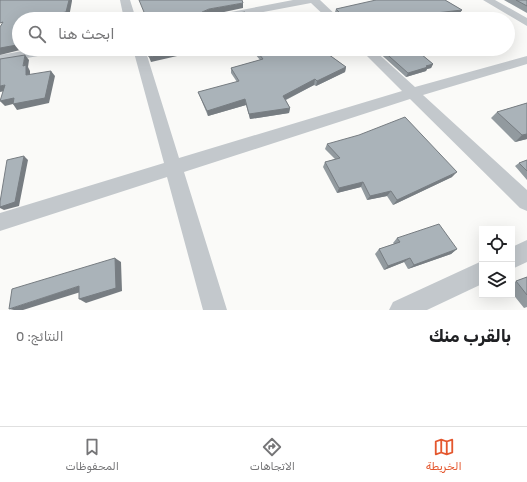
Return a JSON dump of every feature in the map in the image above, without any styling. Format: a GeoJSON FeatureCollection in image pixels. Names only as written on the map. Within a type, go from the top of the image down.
{"type":"FeatureCollection","features":[{"type":"Feature","properties":{"kind":"street"},"geometry":{"type":"LineString","coordinates":[[125,0],[128,12]]}},
{"type":"Feature","properties":{"kind":"street"},"geometry":{"type":"LineString","coordinates":[[246,12],[309,0]]}},
{"type":"Feature","properties":{"kind":"street"},"geometry":{"type":"LineString","coordinates":[[314,0],[327,12]]}},
{"type":"Feature","properties":{"kind":"street"},"geometry":{"type":"LineString","coordinates":[[488,0],[509,12]]}},
{"type":"Feature","properties":{"kind":"street"},"geometry":{"type":"LineString","coordinates":[[515,15],[527,22]]}},
{"type":"Feature","properties":{"kind":"street"},"geometry":{"type":"LineString","coordinates":[[0,60],[20,56]]}},
{"type":"Feature","properties":{"kind":"street"},"geometry":{"type":"LineString","coordinates":[[141,56],[215,310]]}},
{"type":"Feature","properties":{"kind":"street"},"geometry":{"type":"LineString","coordinates":[[373,56],[527,202]]}},
{"type":"Feature","properties":{"kind":"street"},"geometry":{"type":"LineString","coordinates":[[0,222],[412,93],[527,60]]}},
{"type":"Feature","properties":{"kind":"street"},"geometry":{"type":"LineString","coordinates":[[515,257],[527,251]]}},
{"type":"Feature","properties":{"kind":"street"},"geometry":{"type":"LineString","coordinates":[[401,310],[479,273]]}},
{"type":"Feature","properties":{"kind":"building"},"geometry":{"type":"Polygon","coordinates":[[[0,0],[69,0],[66,12],[12,12],[12,46],[0,48],[0,27],[3,22],[0,23],[0,0]]]}},
{"type":"Feature","properties":{"kind":"building"},"geometry":{"type":"Polygon","coordinates":[[[139,0],[242,0],[243,3],[209,9],[202,12],[144,12],[139,0]]]}},
{"type":"Feature","properties":{"kind":"building"},"geometry":{"type":"Polygon","coordinates":[[[376,0],[445,0],[462,10],[445,12],[339,12],[336,9],[376,0]]]}},
{"type":"Feature","properties":{"kind":"building"},"geometry":{"type":"Polygon","coordinates":[[[516,0],[527,0],[527,6],[516,0]]]}},
{"type":"Feature","properties":{"kind":"building"},"geometry":{"type":"Polygon","coordinates":[[[25,56],[23,66],[26,65],[26,75],[51,71],[45,98],[13,104],[14,98],[0,101],[5,85],[0,86],[0,59],[25,56]]]}},
{"type":"Feature","properties":{"kind":"building"},"geometry":{"type":"Polygon","coordinates":[[[261,56],[331,56],[346,67],[317,81],[315,79],[283,96],[290,108],[249,114],[245,99],[207,111],[198,92],[239,81],[231,68],[263,59],[261,56]]]}},
{"type":"Feature","properties":{"kind":"building"},"geometry":{"type":"Polygon","coordinates":[[[389,56],[423,56],[433,64],[426,66],[428,67],[408,73],[389,56]]]}},
{"type":"Feature","properties":{"kind":"building"},"geometry":{"type":"Polygon","coordinates":[[[527,103],[527,134],[522,135],[497,112],[527,103]]]}},
{"type":"Feature","properties":{"kind":"building"},"geometry":{"type":"Polygon","coordinates":[[[405,117],[457,172],[397,200],[391,191],[370,196],[363,182],[339,188],[325,162],[340,158],[327,144],[359,135],[405,117]]]}},
{"type":"Feature","properties":{"kind":"building"},"geometry":{"type":"Polygon","coordinates":[[[24,156],[15,202],[0,207],[7,160],[24,156]]]}},
{"type":"Feature","properties":{"kind":"building"},"geometry":{"type":"Polygon","coordinates":[[[527,160],[527,171],[519,163],[527,160]]]}},
{"type":"Feature","properties":{"kind":"building"},"geometry":{"type":"Polygon","coordinates":[[[439,224],[457,249],[414,265],[410,258],[388,266],[379,249],[400,242],[397,238],[439,224]]]}},
{"type":"Feature","properties":{"kind":"building"},"geometry":{"type":"Polygon","coordinates":[[[115,258],[116,288],[79,299],[79,286],[9,309],[12,289],[115,258]]]}},
{"type":"Feature","properties":{"kind":"building"},"geometry":{"type":"Polygon","coordinates":[[[527,277],[527,295],[516,281],[527,277]]]}}]}
